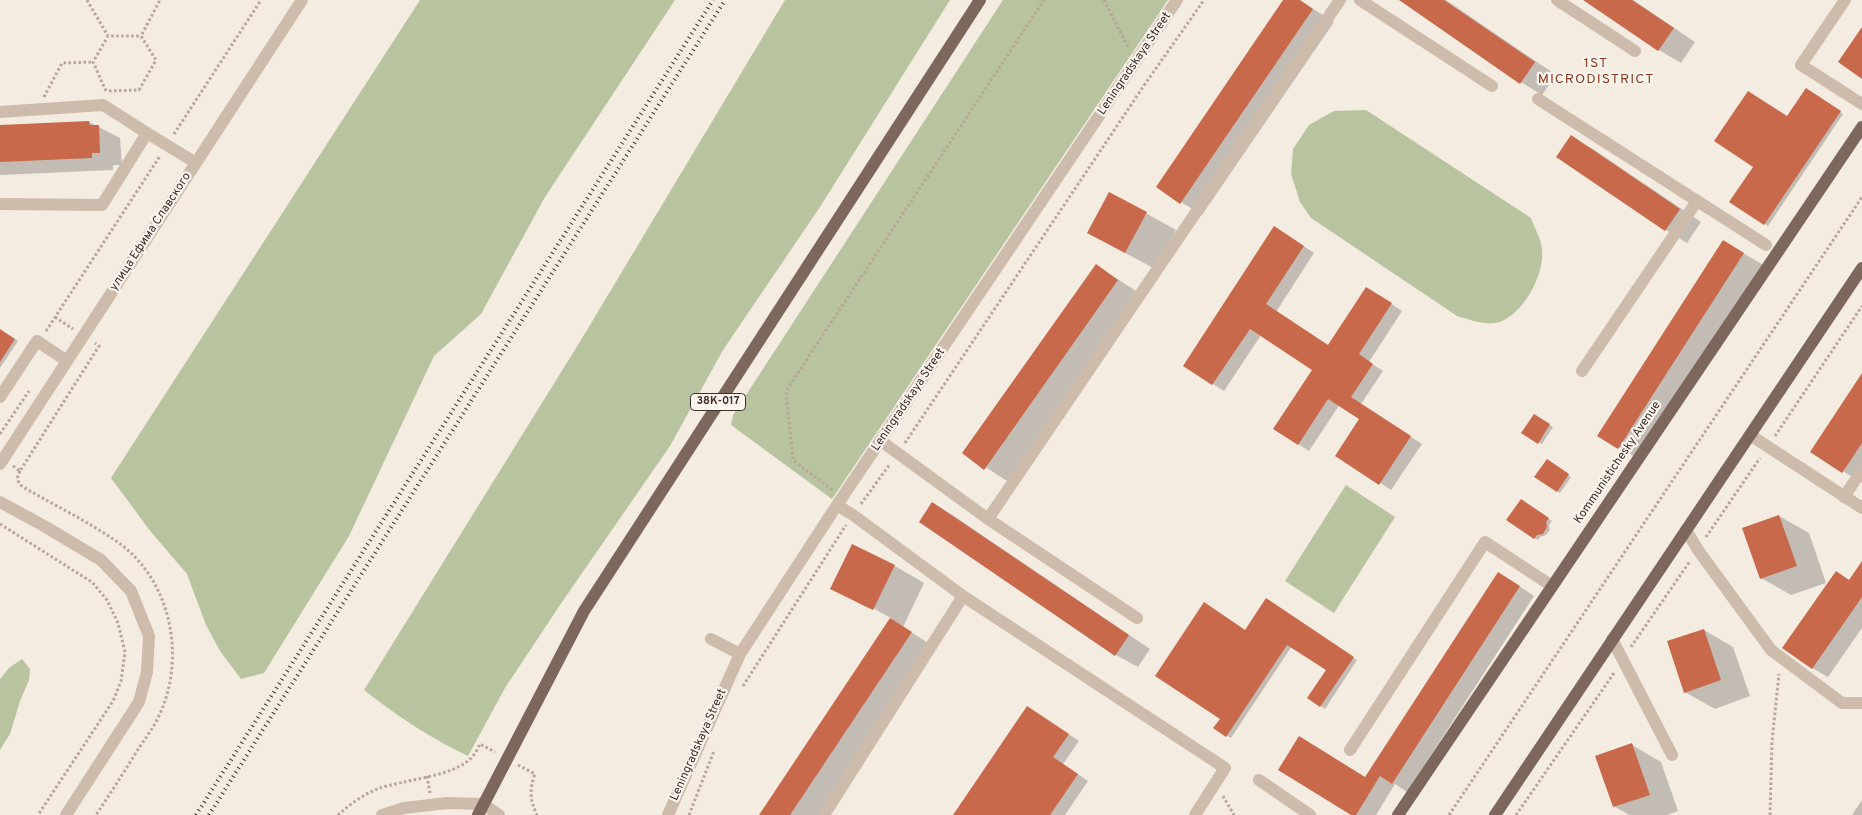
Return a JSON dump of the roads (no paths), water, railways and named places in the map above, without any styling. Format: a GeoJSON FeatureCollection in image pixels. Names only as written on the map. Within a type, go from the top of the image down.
{"type":"FeatureCollection","features":[{"type":"Feature","properties":{"kind":"main road","name":"38К-017"},"geometry":{"type":"LineString","coordinates":[[480,810],[584,612],[752,348],[980,0]]}},
{"type":"Feature","properties":{"kind":"main road","name":"Kommunistichesky Avenue"},"geometry":{"type":"LineString","coordinates":[[1398,815],[1862,127]]}},
{"type":"Feature","properties":{"kind":"main road"},"geometry":{"type":"LineString","coordinates":[[1495,815],[1862,268]]}},
{"type":"Feature","properties":{"kind":"street","name":"улица Ефима Славского"},"geometry":{"type":"LineString","coordinates":[[0,464],[302,0]]}},
{"type":"Feature","properties":{"kind":"street","name":"Leningradskaya Street"},"geometry":{"type":"LineString","coordinates":[[668,815],[740,654],[839,502],[1177,0]]}},
{"type":"Feature","properties":{"kind":"street"},"geometry":{"type":"LineString","coordinates":[[988,519],[1340,0]]}},
{"type":"Feature","properties":{"kind":"street"},"geometry":{"type":"LineString","coordinates":[[1360,0],[1492,86]]}},
{"type":"Feature","properties":{"kind":"street"},"geometry":{"type":"LineString","coordinates":[[1557,0],[1635,52]]}},
{"type":"Feature","properties":{"kind":"street"},"geometry":{"type":"LineString","coordinates":[[1845,0],[1802,65],[1862,104]]}},
{"type":"Feature","properties":{"kind":"street"},"geometry":{"type":"LineString","coordinates":[[1538,99],[1766,245]]}},
{"type":"Feature","properties":{"kind":"street"},"geometry":{"type":"LineString","coordinates":[[0,112],[102,105],[196,163]]}},
{"type":"Feature","properties":{"kind":"street"},"geometry":{"type":"LineString","coordinates":[[0,204],[102,205],[146,133]]}},
{"type":"Feature","properties":{"kind":"street"},"geometry":{"type":"LineString","coordinates":[[1582,371],[1697,201]]}},
{"type":"Feature","properties":{"kind":"street"},"geometry":{"type":"LineString","coordinates":[[0,397],[37,341],[67,361]]}},
{"type":"Feature","properties":{"kind":"street"},"geometry":{"type":"LineString","coordinates":[[1750,435],[1862,508]]}},
{"type":"Feature","properties":{"kind":"street"},"geometry":{"type":"LineString","coordinates":[[881,441],[988,519],[1137,618]]}},
{"type":"Feature","properties":{"kind":"street"},"geometry":{"type":"LineString","coordinates":[[1844,496],[1862,470]]}},
{"type":"Feature","properties":{"kind":"street"},"geometry":{"type":"LineString","coordinates":[[0,502],[101,560],[131,591],[149,636],[147,672],[139,702],[66,815]]}},
{"type":"Feature","properties":{"kind":"street"},"geometry":{"type":"LineString","coordinates":[[839,502],[853,515],[964,596],[1225,768],[1195,815]]}},
{"type":"Feature","properties":{"kind":"street"},"geometry":{"type":"LineString","coordinates":[[1686,530],[1698,550],[1771,650],[1842,704],[1862,703]]}},
{"type":"Feature","properties":{"kind":"street"},"geometry":{"type":"LineString","coordinates":[[1350,750],[1485,542],[1552,586]]}},
{"type":"Feature","properties":{"kind":"street"},"geometry":{"type":"LineString","coordinates":[[824,815],[964,596]]}},
{"type":"Feature","properties":{"kind":"street"},"geometry":{"type":"LineString","coordinates":[[711,639],[740,654]]}},
{"type":"Feature","properties":{"kind":"street"},"geometry":{"type":"LineString","coordinates":[[1612,640],[1672,755]]}},
{"type":"Feature","properties":{"kind":"street"},"geometry":{"type":"LineString","coordinates":[[1259,780],[1310,815]]}},
{"type":"Feature","properties":{"kind":"street"},"geometry":{"type":"LineString","coordinates":[[382,815],[404,808],[447,803],[499,815]]}},
{"type":"Feature","properties":{"kind":"railway"},"geometry":{"type":"LineString","coordinates":[[196,815],[713,0]]}},
{"type":"Feature","properties":{"kind":"railway"},"geometry":{"type":"LineString","coordinates":[[209,815],[725,0]]}},
{"type":"Feature","properties":{"kind":"district","name":"1ST MICRODISTRICT"},"geometry":{"type":"Point","coordinates":[1596,72]}}]}
